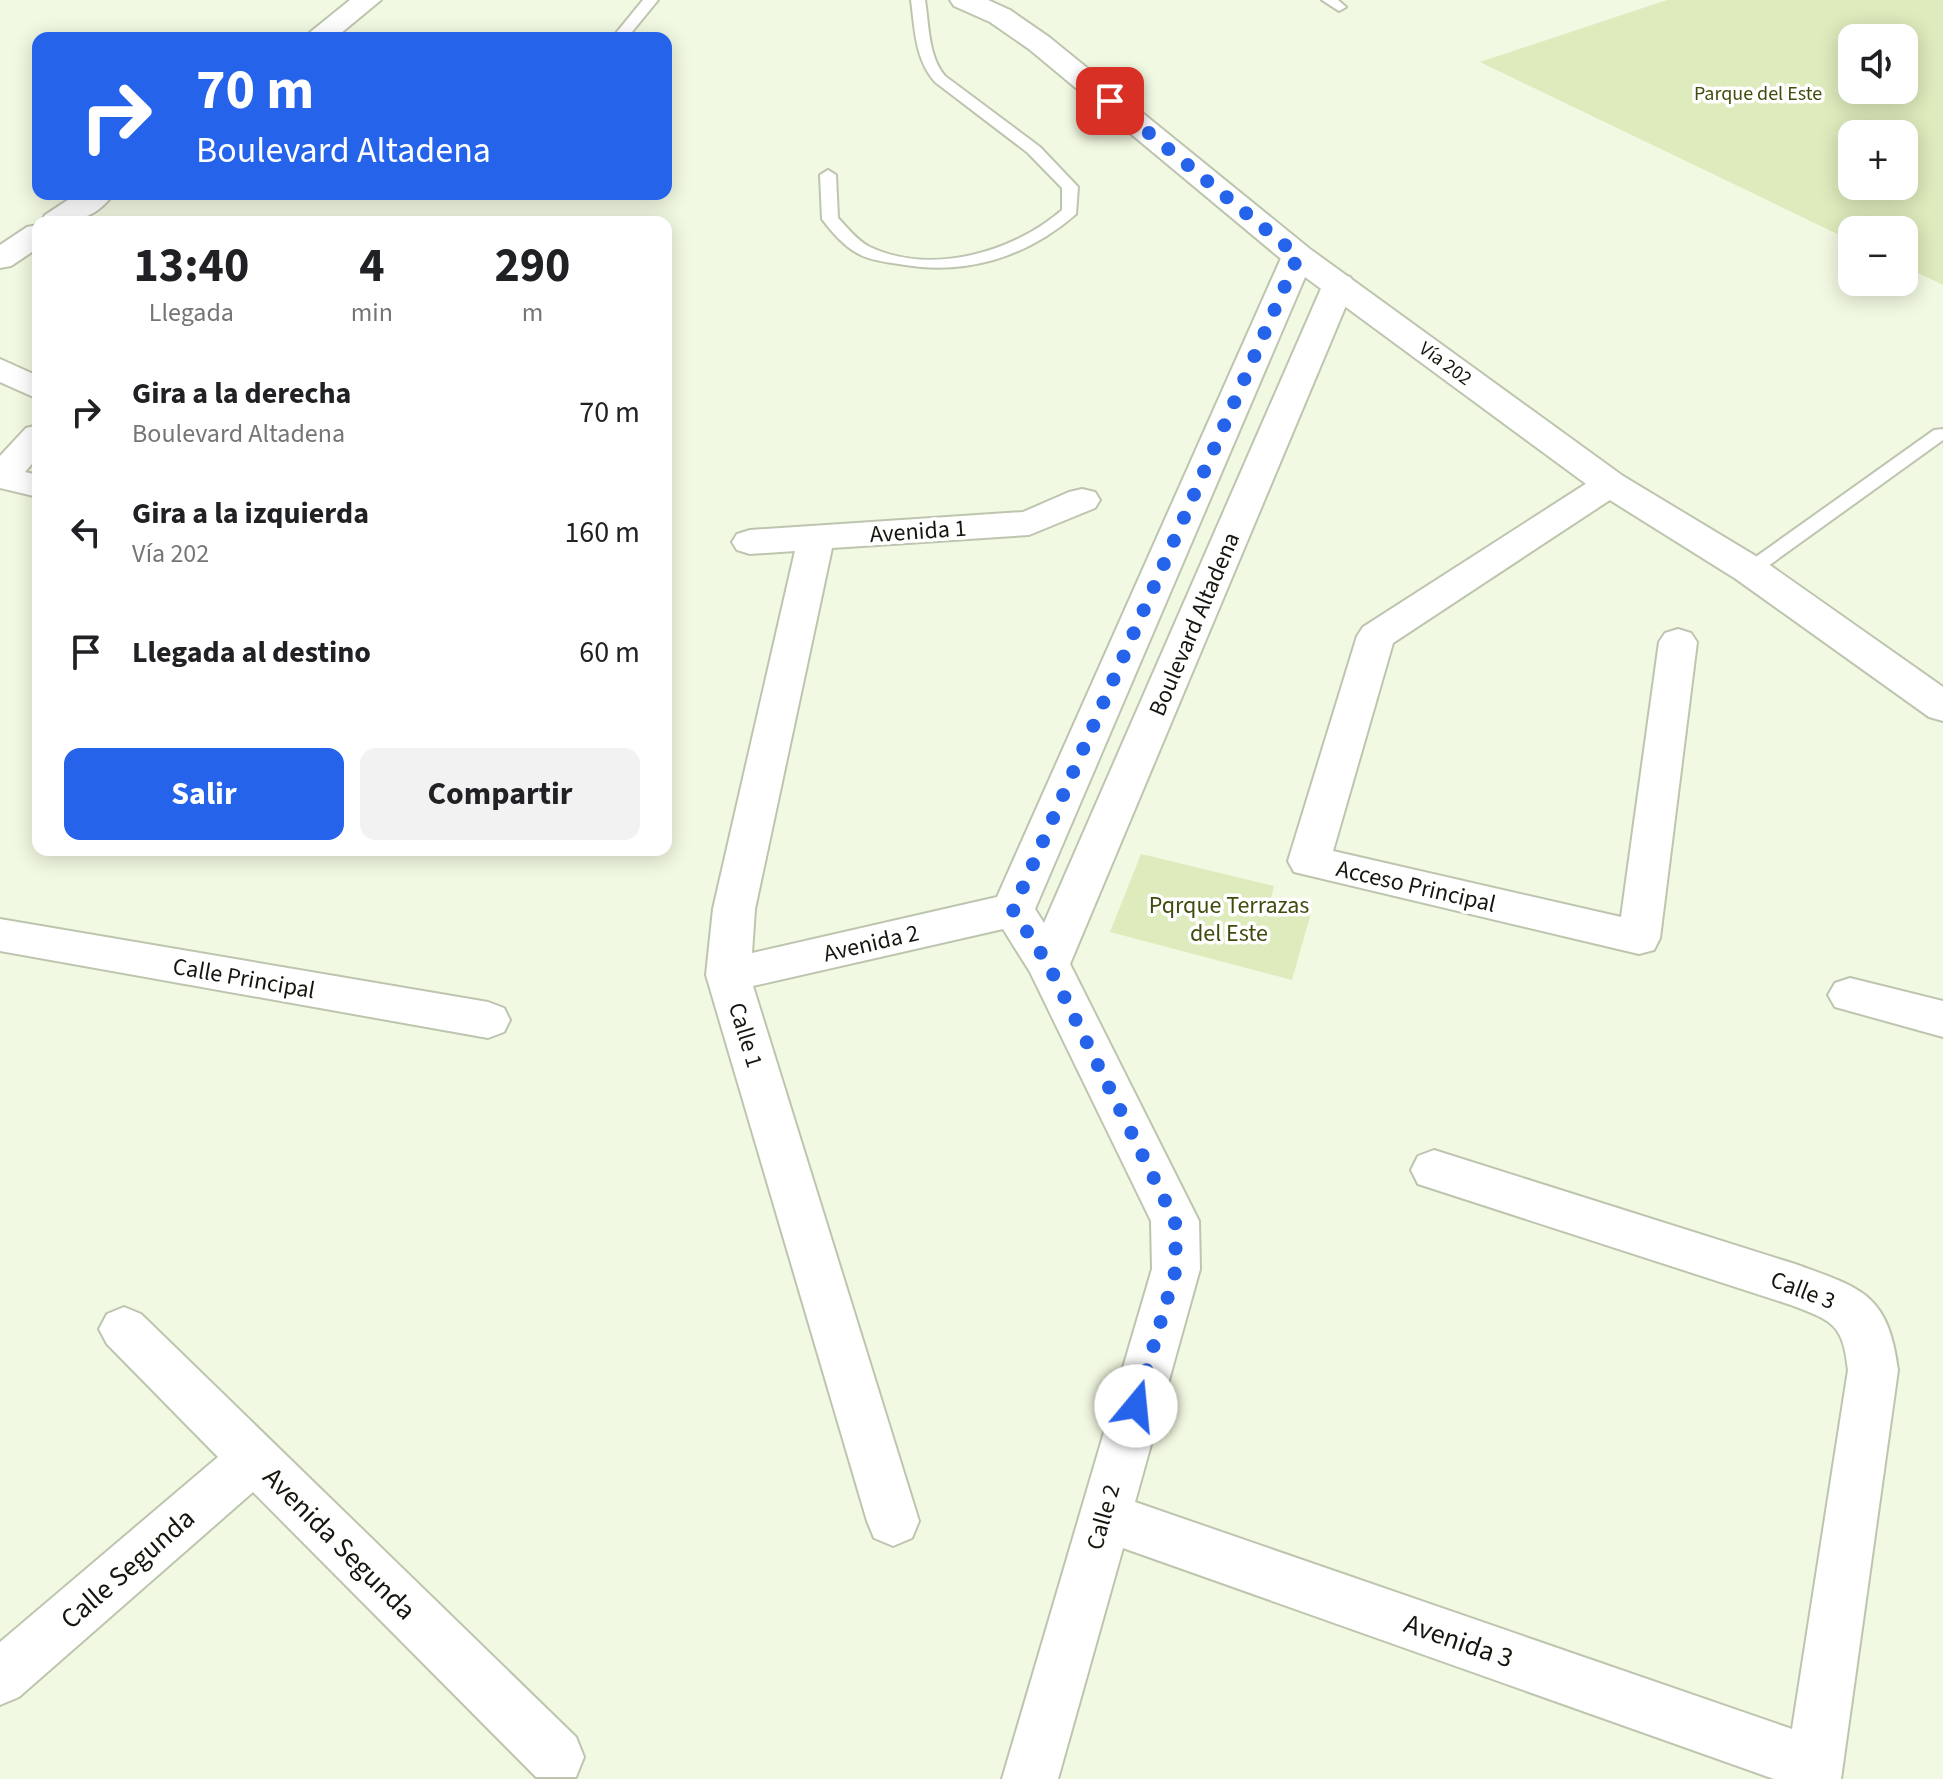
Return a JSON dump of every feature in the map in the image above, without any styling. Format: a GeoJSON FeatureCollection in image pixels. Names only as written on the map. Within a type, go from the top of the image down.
{"type":"FeatureCollection","features":[{"type":"Feature","properties":{"kind":"main road","name":"Vía 202"},"geometry":{"type":"LineString","coordinates":[[964,0],[1000,16],[1039,43],[1298,256],[1610,484],[1750,570],[1943,707]]}},
{"type":"Feature","properties":{"kind":"street"},"geometry":{"type":"LineString","coordinates":[[325,32],[367,0]]}},
{"type":"Feature","properties":{"kind":"street"},"geometry":{"type":"LineString","coordinates":[[65,216],[89,200]]}},
{"type":"Feature","properties":{"kind":"street"},"geometry":{"type":"LineString","coordinates":[[0,259],[32,238]]}},
{"type":"Feature","properties":{"kind":"street","name":"Boulevard Altadena"},"geometry":{"type":"LineString","coordinates":[[1013,910],[1298,256]]}},
{"type":"Feature","properties":{"kind":"street","name":"Boulevard Altadena"},"geometry":{"type":"LineString","coordinates":[[1048,964],[1339,284]]}},
{"type":"Feature","properties":{"kind":"street"},"geometry":{"type":"LineString","coordinates":[[0,369],[32,386]]}},
{"type":"Feature","properties":{"kind":"street"},"geometry":{"type":"LineString","coordinates":[[1228,419],[1277,429]]}},
{"type":"Feature","properties":{"kind":"street"},"geometry":{"type":"LineString","coordinates":[[32,442],[0,477],[32,485]]}},
{"type":"Feature","properties":{"kind":"street","name":"Acceso Principal"},"geometry":{"type":"LineString","coordinates":[[1610,484],[1376,636],[1309,861],[1639,938],[1678,642]]}},
{"type":"Feature","properties":{"kind":"street","name":"Avenida 1"},"geometry":{"type":"LineString","coordinates":[[750,542],[1029,523],[1082,500]]}},
{"type":"Feature","properties":{"kind":"street","name":"Calle 1"},"geometry":{"type":"LineString","coordinates":[[816,539],[734,909],[728,975],[893,1521]]}},
{"type":"Feature","properties":{"kind":"street"},"geometry":{"type":"LineString","coordinates":[[1134,635],[1184,647]]}},
{"type":"Feature","properties":{"kind":"street","name":"Avenida 2"},"geometry":{"type":"LineString","coordinates":[[728,975],[1013,910]]}},
{"type":"Feature","properties":{"kind":"street","name":"Calle 2"},"geometry":{"type":"LineString","coordinates":[[1013,910],[1048,964],[1175,1221],[1176,1269],[1030,1779]]}},
{"type":"Feature","properties":{"kind":"street","name":"Calle Principal"},"geometry":{"type":"LineString","coordinates":[[0,935],[488,1020]]}},
{"type":"Feature","properties":{"kind":"street"},"geometry":{"type":"LineString","coordinates":[[1850,995],[1943,1019]]}},
{"type":"Feature","properties":{"kind":"street","name":"Calle 3"},"geometry":{"type":"LineString","coordinates":[[1434,1170],[1795,1285],[1836,1300],[1859,1316],[1871,1339],[1873,1370],[1814,1772]]}},
{"type":"Feature","properties":{"kind":"street","name":"Avenida Segunda"},"geometry":{"type":"LineString","coordinates":[[124,1329],[556,1757]]}},
{"type":"Feature","properties":{"kind":"street","name":"Calle Segunda"},"geometry":{"type":"LineString","coordinates":[[0,1678],[255,1458]]}},
{"type":"Feature","properties":{"kind":"street","name":"Avenida 3"},"geometry":{"type":"LineString","coordinates":[[1103,1516],[1814,1772]]}},
{"type":"Feature","properties":{"kind":"lane"},"geometry":{"type":"LineString","coordinates":[[624,32],[651,0]]}},
{"type":"Feature","properties":{"kind":"lane"},"geometry":{"type":"LineString","coordinates":[[828,175],[830,219],[851,240],[862,250],[921,265],[972,261],[1015,249],[1053,229],[1070,211],[1070,187],[1034,150],[940,79],[930,67],[918,0]]}},
{"type":"Feature","properties":{"kind":"lane"},"geometry":{"type":"LineString","coordinates":[[1750,570],[1940,434]]}},
{"type":"Feature","properties":{"kind":"green space","name":"Parque del Este"},"geometry":{"type":"Polygon","coordinates":[[[1667,0],[1943,0],[1943,285],[1918,273],[1918,216],[1838,216],[1838,234],[1480,62],[1667,0]]]}},
{"type":"Feature","properties":{"kind":"green space","name":"Pqrque Terrazas del Este"},"geometry":{"type":"Polygon","coordinates":[[[1141,854],[1274,886],[1270,903],[1311,913],[1292,980],[1110,932],[1141,854]]]}},
{"type":"Feature","properties":{"kind":"route"},"geometry":{"type":"LineString","coordinates":[[1110,101],[1298,256],[1013,910],[1048,964],[1175,1221],[1176,1269],[1136,1406]]}}]}
